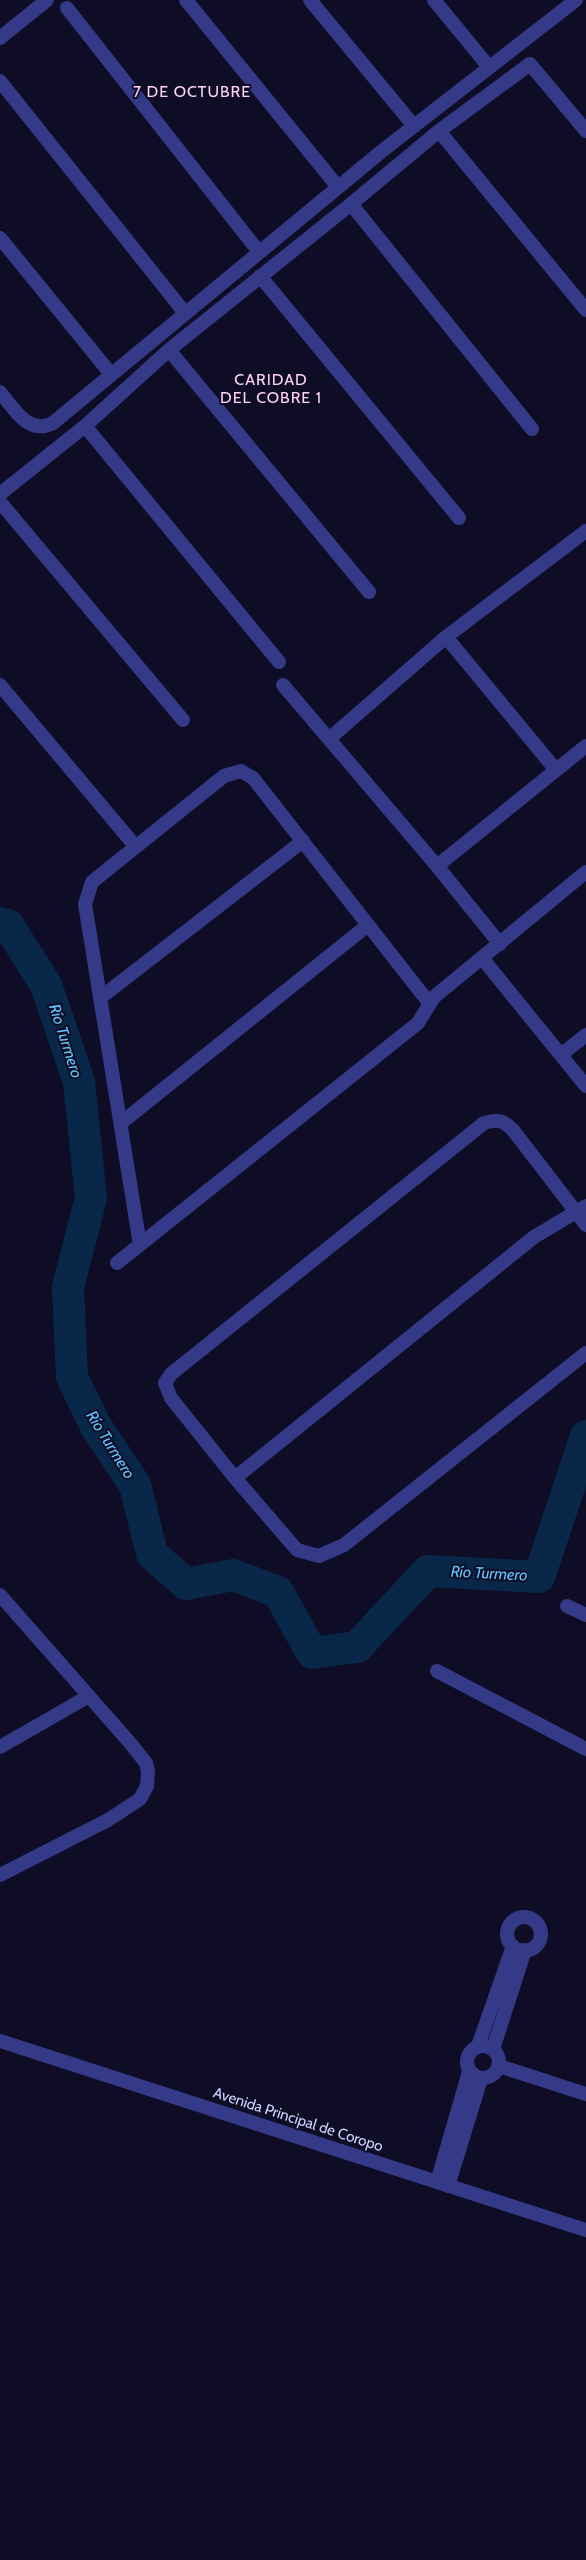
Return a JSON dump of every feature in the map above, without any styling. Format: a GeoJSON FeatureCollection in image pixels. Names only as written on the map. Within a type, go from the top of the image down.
{"type":"FeatureCollection","features":[{"type":"Feature","properties":{"kind":"street"},"geometry":{"type":"LineString","coordinates":[[0,38],[47,0]]}},
{"type":"Feature","properties":{"kind":"street"},"geometry":{"type":"LineString","coordinates":[[186,0],[338,187]]}},
{"type":"Feature","properties":{"kind":"street"},"geometry":{"type":"LineString","coordinates":[[310,0],[414,126]]}},
{"type":"Feature","properties":{"kind":"street"},"geometry":{"type":"LineString","coordinates":[[434,0],[489,67]]}},
{"type":"Feature","properties":{"kind":"street"},"geometry":{"type":"LineString","coordinates":[[0,392],[26,422],[42,427],[53,423],[338,187],[489,67],[561,4],[576,0]]}},
{"type":"Feature","properties":{"kind":"street"},"geometry":{"type":"LineString","coordinates":[[68,8],[260,252]]}},
{"type":"Feature","properties":{"kind":"street"},"geometry":{"type":"LineString","coordinates":[[0,494],[85,426],[169,350],[351,204],[439,130],[530,64],[586,131]]}},
{"type":"Feature","properties":{"kind":"street"},"geometry":{"type":"LineString","coordinates":[[0,82],[186,313]]}},
{"type":"Feature","properties":{"kind":"street"},"geometry":{"type":"LineString","coordinates":[[439,130],[586,310]]}},
{"type":"Feature","properties":{"kind":"street"},"geometry":{"type":"LineString","coordinates":[[351,204],[532,429]]}},
{"type":"Feature","properties":{"kind":"street"},"geometry":{"type":"LineString","coordinates":[[0,238],[112,374]]}},
{"type":"Feature","properties":{"kind":"street"},"geometry":{"type":"LineString","coordinates":[[260,276],[459,518]]}},
{"type":"Feature","properties":{"kind":"street"},"geometry":{"type":"LineString","coordinates":[[169,350],[369,592]]}},
{"type":"Feature","properties":{"kind":"street"},"geometry":{"type":"LineString","coordinates":[[85,426],[279,662]]}},
{"type":"Feature","properties":{"kind":"street"},"geometry":{"type":"LineString","coordinates":[[0,502],[183,720]]}},
{"type":"Feature","properties":{"kind":"street"},"geometry":{"type":"LineString","coordinates":[[330,738],[446,637],[586,531]]}},
{"type":"Feature","properties":{"kind":"street"},"geometry":{"type":"LineString","coordinates":[[446,637],[556,770]]}},
{"type":"Feature","properties":{"kind":"street"},"geometry":{"type":"LineString","coordinates":[[0,685],[136,847]]}},
{"type":"Feature","properties":{"kind":"street"},"geometry":{"type":"LineString","coordinates":[[283,685],[330,738],[500,944]]}},
{"type":"Feature","properties":{"kind":"street"},"geometry":{"type":"LineString","coordinates":[[437,866],[586,746]]}},
{"type":"Feature","properties":{"kind":"street"},"geometry":{"type":"LineString","coordinates":[[140,1245],[85,904],[92,882],[224,776],[241,771],[254,778],[430,1004]]}},
{"type":"Feature","properties":{"kind":"street"},"geometry":{"type":"LineString","coordinates":[[100,998],[303,841]]}},
{"type":"Feature","properties":{"kind":"street"},"geometry":{"type":"LineString","coordinates":[[118,1263],[418,1023],[434,997],[586,872]]}},
{"type":"Feature","properties":{"kind":"street"},"geometry":{"type":"LineString","coordinates":[[120,1123],[368,925]]}},
{"type":"Feature","properties":{"kind":"street"},"geometry":{"type":"LineString","coordinates":[[482,958],[562,1054],[586,1086]]}},
{"type":"Feature","properties":{"kind":"street"},"geometry":{"type":"LineString","coordinates":[[562,1054],[586,1035]]}},
{"type":"Feature","properties":{"kind":"street"},"geometry":{"type":"LineString","coordinates":[[586,1225],[581,1209],[513,1130],[504,1122],[495,1119],[484,1123],[171,1374],[165,1383],[171,1398],[235,1478],[298,1550],[319,1556],[344,1545],[586,1353]]}},
{"type":"Feature","properties":{"kind":"street"},"geometry":{"type":"LineString","coordinates":[[235,1478],[534,1237],[581,1209]]}},
{"type":"Feature","properties":{"kind":"street"},"geometry":{"type":"LineString","coordinates":[[0,1595],[146,1763],[149,1778],[144,1794],[136,1804],[0,1875]]}},
{"type":"Feature","properties":{"kind":"street"},"geometry":{"type":"LineString","coordinates":[[567,1606],[586,1615]]}},
{"type":"Feature","properties":{"kind":"street"},"geometry":{"type":"LineString","coordinates":[[437,1671],[586,1749]]}},
{"type":"Feature","properties":{"kind":"street"},"geometry":{"type":"LineString","coordinates":[[0,1747],[89,1696]]}},
{"type":"Feature","properties":{"kind":"street"},"geometry":{"type":"LineString","coordinates":[[442,2184],[475,2075],[467,2057],[478,2046],[519,1948],[493,2050]]}},
{"type":"Feature","properties":{"kind":"street","name":"Avenida Principal de Coropo"},"geometry":{"type":"LineString","coordinates":[[0,2041],[586,2230]]}},
{"type":"Feature","properties":{"kind":"street"},"geometry":{"type":"LineString","coordinates":[[475,2075],[492,2076],[499,2066],[499,2060],[493,2050],[478,2046]]}},
{"type":"Feature","properties":{"kind":"street"},"geometry":{"type":"LineString","coordinates":[[499,2066],[586,2094]]}},
{"type":"Feature","properties":{"kind":"waterway","name":"Río Turmero"},"geometry":{"type":"LineString","coordinates":[[0,923],[8,925],[46,985],[79,1082],[91,1198],[68,1287],[72,1377],[95,1425],[135,1485],[152,1554],[186,1584],[233,1575],[278,1592],[312,1653],[357,1647],[428,1571],[539,1577],[586,1436]]}},
{"type":"Feature","properties":{"kind":"district","name":"7 DE OCTUBRE"},"geometry":{"type":"Point","coordinates":[192,92]}},
{"type":"Feature","properties":{"kind":"district","name":"CARIDAD DEL COBRE 1"},"geometry":{"type":"Point","coordinates":[271,389]}}]}
